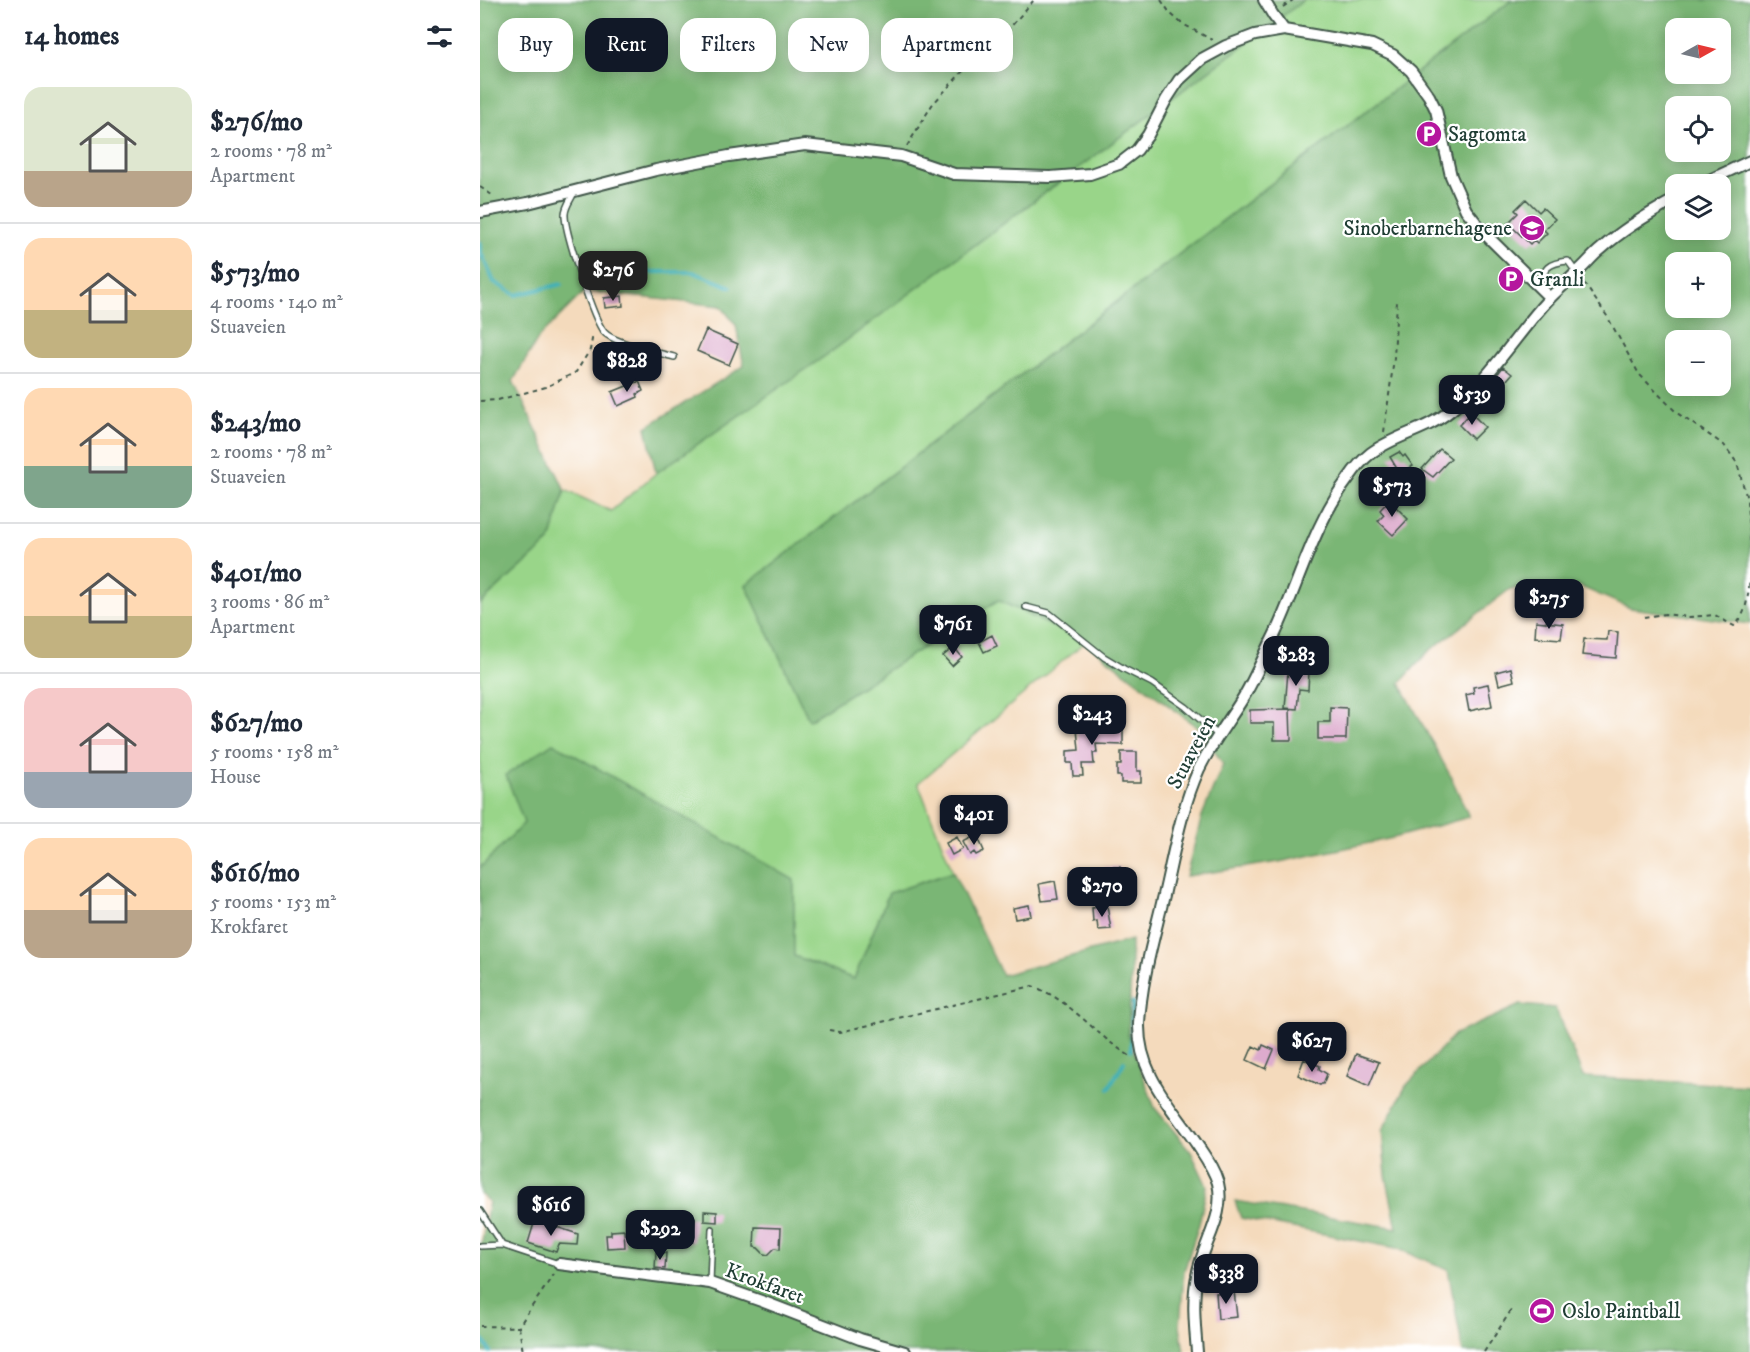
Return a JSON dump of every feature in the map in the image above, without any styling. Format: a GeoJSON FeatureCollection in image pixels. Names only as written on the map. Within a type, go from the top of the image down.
{"type":"FeatureCollection","features":[{"type":"Feature","properties":{"kind":"street"},"geometry":{"type":"LineString","coordinates":[[1264,0],[1284,30]]}},
{"type":"Feature","properties":{"kind":"street"},"geometry":{"type":"LineString","coordinates":[[480,212],[528,203],[656,170],[805,145],[901,156],[954,174],[1050,177],[1090,174],[1119,164],[1137,150],[1179,80],[1203,60],[1228,45],[1255,35],[1284,30],[1372,45],[1393,55],[1411,72],[1429,96],[1436,110],[1451,176],[1466,210],[1485,234],[1550,298]]}},
{"type":"Feature","properties":{"kind":"street"},"geometry":{"type":"LineString","coordinates":[[1722,174],[1750,161]]}},
{"type":"Feature","properties":{"kind":"street","name":"Stuaveien"},"geometry":{"type":"LineString","coordinates":[[1197,1352],[1194,1321],[1197,1274],[1218,1215],[1219,1189],[1210,1164],[1161,1095],[1143,1059],[1140,1044],[1140,1012],[1144,976],[1186,800],[1201,765],[1246,693],[1328,512],[1345,483],[1363,460],[1383,446],[1448,414],[1506,354],[1530,320],[1550,298],[1601,248],[1665,205]]}},
{"type":"Feature","properties":{"kind":"street","name":"Krokfaret"},"geometry":{"type":"LineString","coordinates":[[559,1264],[710,1283],[860,1339],[905,1352]]}},
{"type":"Feature","properties":{"kind":"lane"},"geometry":{"type":"LineString","coordinates":[[574,191],[565,212],[568,237],[597,318],[605,333],[623,343],[674,357]]}},
{"type":"Feature","properties":{"kind":"lane"},"geometry":{"type":"LineString","coordinates":[[1538,286],[1544,270],[1556,262],[1568,261],[1577,273]]}},
{"type":"Feature","properties":{"kind":"lane"},"geometry":{"type":"LineString","coordinates":[[1026,607],[1049,613],[1104,657],[1152,683],[1186,707],[1220,736]]}},
{"type":"Feature","properties":{"kind":"lane"},"geometry":{"type":"LineString","coordinates":[[480,1210],[502,1245]]}},
{"type":"Feature","properties":{"kind":"lane"},"geometry":{"type":"LineString","coordinates":[[710,1283],[712,1229]]}},
{"type":"Feature","properties":{"kind":"lane","name":"Krokfaret"},"geometry":{"type":"LineString","coordinates":[[480,1246],[502,1245],[559,1264]]}},
{"type":"Feature","properties":{"kind":"path"},"geometry":{"type":"LineString","coordinates":[[901,156],[932,105],[962,72],[994,46],[1034,0]]}},
{"type":"Feature","properties":{"kind":"path"},"geometry":{"type":"LineString","coordinates":[[1161,0],[1181,23],[1221,47],[1228,45]]}},
{"type":"Feature","properties":{"kind":"path"},"geometry":{"type":"LineString","coordinates":[[1577,273],[1607,316],[1639,374],[1677,413],[1724,445],[1737,463],[1747,499],[1750,550]]}},
{"type":"Feature","properties":{"kind":"path"},"geometry":{"type":"LineString","coordinates":[[1383,446],[1394,358],[1397,300]]}},
{"type":"Feature","properties":{"kind":"path"},"geometry":{"type":"LineString","coordinates":[[480,401],[498,400],[546,387],[576,372],[590,350],[597,318]]}},
{"type":"Feature","properties":{"kind":"path"},"geometry":{"type":"LineString","coordinates":[[1644,617],[1665,614],[1689,617],[1715,615],[1734,626],[1741,620],[1747,602],[1750,579]]}},
{"type":"Feature","properties":{"kind":"path"},"geometry":{"type":"LineString","coordinates":[[829,1030],[840,1032],[1032,986],[1046,991],[1080,1015],[1130,1057],[1143,1059]]}},
{"type":"Feature","properties":{"kind":"path"},"geometry":{"type":"LineString","coordinates":[[523,1352],[519,1327],[526,1313],[548,1285],[559,1264]]}},
{"type":"Feature","properties":{"kind":"path"},"geometry":{"type":"LineString","coordinates":[[1484,1352],[1512,1309]]}},
{"type":"Feature","properties":{"kind":"path"},"geometry":{"type":"LineString","coordinates":[[480,1326],[519,1327]]}},
{"type":"Feature","properties":{"kind":"green space"},"geometry":{"type":"Polygon","coordinates":[[[480,0],[1304,0],[835,349],[656,473],[646,427],[744,366],[736,325],[721,306],[585,291],[539,337],[513,381],[565,490],[550,541],[480,604],[480,0]]]}},
{"type":"Feature","properties":{"kind":"green space"},"geometry":{"type":"Polygon","coordinates":[[[1304,0],[1512,0],[746,585],[809,720],[998,600],[1085,642],[918,783],[953,872],[889,893],[854,979],[794,956],[525,823],[480,868],[480,604],[550,541],[565,490],[611,511],[656,473],[835,349],[1304,0]]]}},
{"type":"Feature","properties":{"kind":"green space"},"geometry":{"type":"Polygon","coordinates":[[[1512,0],[1750,0],[1750,624],[1630,608],[1579,586],[1510,589],[1428,652],[1400,683],[1451,777],[1469,817],[1393,838],[1279,862],[1186,876],[1202,816],[1223,764],[1202,731],[1085,642],[998,600],[809,720],[746,585],[1512,0]]]}},
{"type":"Feature","properties":{"kind":"green space"},"geometry":{"type":"Polygon","coordinates":[[[553,743],[794,880],[794,956],[854,979],[889,893],[953,872],[1002,975],[1131,940],[1128,1035],[1155,1108],[1191,1152],[1207,1186],[1199,1224],[1184,1271],[1180,1326],[1184,1352],[480,1352],[480,1253],[489,1202],[480,1194],[480,868],[524,823],[506,775],[553,743]]]}},
{"type":"Feature","properties":{"kind":"green space"},"geometry":{"type":"Polygon","coordinates":[[[1520,1005],[1555,1008],[1583,1077],[1750,1086],[1750,1352],[1463,1352],[1448,1269],[1396,1248],[1241,1218],[1235,1201],[1397,1228],[1386,1175],[1382,1131],[1406,1086],[1455,1034],[1520,1005]]]}},
{"type":"Feature","properties":{"kind":"building"},"geometry":{"type":"Polygon","coordinates":[[[1526,199],[1539,212],[1543,208],[1555,219],[1544,230],[1547,233],[1537,243],[1534,240],[1530,244],[1508,223],[1518,213],[1515,210],[1526,199]]]}},
{"type":"Feature","properties":{"kind":"building"},"geometry":{"type":"Polygon","coordinates":[[[622,296],[623,306],[605,308],[604,298],[622,296]]]}},
{"type":"Feature","properties":{"kind":"building"},"geometry":{"type":"Polygon","coordinates":[[[706,330],[738,344],[729,365],[697,351],[706,330]]]}},
{"type":"Feature","properties":{"kind":"building"},"geometry":{"type":"Polygon","coordinates":[[[1503,367],[1512,374],[1501,387],[1493,380],[1503,367]]]}},
{"type":"Feature","properties":{"kind":"building"},"geometry":{"type":"Polygon","coordinates":[[[639,381],[643,391],[637,394],[638,397],[618,406],[612,392],[639,381]]]}},
{"type":"Feature","properties":{"kind":"building"},"geometry":{"type":"Polygon","coordinates":[[[1471,413],[1485,427],[1473,439],[1459,425],[1471,413]]]}},
{"type":"Feature","properties":{"kind":"building"},"geometry":{"type":"Polygon","coordinates":[[[1440,449],[1451,458],[1433,477],[1422,469],[1440,449]]]}},
{"type":"Feature","properties":{"kind":"building"},"geometry":{"type":"Polygon","coordinates":[[[1399,452],[1403,457],[1405,455],[1413,466],[1400,474],[1390,457],[1399,452]]]}},
{"type":"Feature","properties":{"kind":"building"},"geometry":{"type":"Polygon","coordinates":[[[1389,500],[1408,519],[1393,535],[1378,521],[1384,515],[1380,510],[1389,500]]]}},
{"type":"Feature","properties":{"kind":"building"},"geometry":{"type":"Polygon","coordinates":[[[1536,621],[1563,624],[1561,639],[1535,637],[1536,621]]]}},
{"type":"Feature","properties":{"kind":"building"},"geometry":{"type":"Polygon","coordinates":[[[1608,631],[1618,632],[1616,658],[1582,655],[1584,639],[1607,640],[1608,631]]]}},
{"type":"Feature","properties":{"kind":"building"},"geometry":{"type":"Polygon","coordinates":[[[992,635],[997,646],[984,652],[979,642],[992,635]]]}},
{"type":"Feature","properties":{"kind":"building"},"geometry":{"type":"Polygon","coordinates":[[[954,647],[962,657],[952,666],[943,656],[954,647]]]}},
{"type":"Feature","properties":{"kind":"building"},"geometry":{"type":"Polygon","coordinates":[[[1511,668],[1514,681],[1499,685],[1496,672],[1511,668]]]}},
{"type":"Feature","properties":{"kind":"building"},"geometry":{"type":"Polygon","coordinates":[[[1288,671],[1309,672],[1308,690],[1299,689],[1297,709],[1285,708],[1288,671]]]}},
{"type":"Feature","properties":{"kind":"building"},"geometry":{"type":"Polygon","coordinates":[[[1488,684],[1492,706],[1469,711],[1466,695],[1474,693],[1473,687],[1488,684]]]}},
{"type":"Feature","properties":{"kind":"building"},"geometry":{"type":"Polygon","coordinates":[[[1330,707],[1347,708],[1346,739],[1318,739],[1318,722],[1330,722],[1330,707]]]}},
{"type":"Feature","properties":{"kind":"building"},"geometry":{"type":"Polygon","coordinates":[[[1290,709],[1291,740],[1274,740],[1274,723],[1250,723],[1250,710],[1290,709]]]}},
{"type":"Feature","properties":{"kind":"building"},"geometry":{"type":"Polygon","coordinates":[[[1077,729],[1123,729],[1123,745],[1096,744],[1097,753],[1093,753],[1094,764],[1082,764],[1083,776],[1073,776],[1072,763],[1067,763],[1067,751],[1079,750],[1077,729]]]}},
{"type":"Feature","properties":{"kind":"building"},"geometry":{"type":"Polygon","coordinates":[[[1121,752],[1137,752],[1137,771],[1141,771],[1141,783],[1121,783],[1121,776],[1117,776],[1117,765],[1121,765],[1121,752]]]}},
{"type":"Feature","properties":{"kind":"building"},"geometry":{"type":"Polygon","coordinates":[[[977,835],[984,851],[970,855],[963,842],[977,835]]]}},
{"type":"Feature","properties":{"kind":"building"},"geometry":{"type":"Polygon","coordinates":[[[957,837],[963,849],[952,855],[946,843],[957,837]]]}},
{"type":"Feature","properties":{"kind":"building"},"geometry":{"type":"Polygon","coordinates":[[[1103,867],[1120,867],[1120,886],[1087,886],[1086,875],[1104,874],[1103,867]]]}},
{"type":"Feature","properties":{"kind":"building"},"geometry":{"type":"Polygon","coordinates":[[[1055,881],[1058,899],[1042,901],[1039,884],[1055,881]]]}},
{"type":"Feature","properties":{"kind":"building"},"geometry":{"type":"Polygon","coordinates":[[[1029,905],[1031,916],[1015,919],[1013,908],[1029,905]]]}},
{"type":"Feature","properties":{"kind":"building"},"geometry":{"type":"Polygon","coordinates":[[[1107,906],[1111,929],[1098,930],[1097,921],[1093,922],[1092,908],[1107,906]]]}},
{"type":"Feature","properties":{"kind":"building"},"geometry":{"type":"Polygon","coordinates":[[[1312,1028],[1325,1033],[1318,1048],[1305,1043],[1312,1028]]]}},
{"type":"Feature","properties":{"kind":"building"},"geometry":{"type":"Polygon","coordinates":[[[1263,1045],[1274,1050],[1266,1069],[1247,1060],[1253,1046],[1261,1050],[1263,1045]]]}},
{"type":"Feature","properties":{"kind":"building"},"geometry":{"type":"Polygon","coordinates":[[[1356,1054],[1379,1062],[1369,1086],[1347,1076],[1356,1054]]]}},
{"type":"Feature","properties":{"kind":"building"},"geometry":{"type":"Polygon","coordinates":[[[1304,1059],[1320,1066],[1319,1069],[1327,1074],[1323,1084],[1320,1085],[1298,1075],[1304,1059]]]}},
{"type":"Feature","properties":{"kind":"building"},"geometry":{"type":"Polygon","coordinates":[[[704,1211],[717,1212],[717,1222],[704,1221],[704,1211]]]}},
{"type":"Feature","properties":{"kind":"building"},"geometry":{"type":"Polygon","coordinates":[[[667,1217],[695,1218],[693,1242],[667,1241],[667,1217]]]}},
{"type":"Feature","properties":{"kind":"building"},"geometry":{"type":"Polygon","coordinates":[[[535,1220],[578,1234],[577,1245],[559,1244],[556,1252],[528,1243],[535,1220]]]}},
{"type":"Feature","properties":{"kind":"building"},"geometry":{"type":"Polygon","coordinates":[[[755,1227],[781,1228],[780,1249],[775,1248],[768,1255],[754,1247],[755,1227]]]}},
{"type":"Feature","properties":{"kind":"building"},"geometry":{"type":"Polygon","coordinates":[[[624,1230],[625,1247],[607,1248],[606,1235],[611,1235],[611,1231],[624,1230]]]}},
{"type":"Feature","properties":{"kind":"building"},"geometry":{"type":"Polygon","coordinates":[[[656,1252],[666,1253],[665,1269],[655,1268],[656,1252]]]}},
{"type":"Feature","properties":{"kind":"building"},"geometry":{"type":"Polygon","coordinates":[[[1234,1291],[1237,1317],[1218,1319],[1216,1293],[1234,1291]]]}},
{"type":"Feature","properties":{"kind":"waterway"},"geometry":{"type":"LineString","coordinates":[[480,243],[481,253],[494,282],[516,295],[562,284]]}},
{"type":"Feature","properties":{"kind":"waterway"},"geometry":{"type":"LineString","coordinates":[[588,275],[693,272],[731,287]]}},
{"type":"Feature","properties":{"kind":"waterway"},"geometry":{"type":"LineString","coordinates":[[1131,1050],[1133,1002]]}},
{"type":"Feature","properties":{"kind":"waterway"},"geometry":{"type":"LineString","coordinates":[[1109,1088],[1124,1062]]}},
{"type":"Feature","properties":{"kind":"waterway"},"geometry":{"type":"LineString","coordinates":[[480,1335],[490,1352]]}},
{"type":"Feature","properties":{"kind":"place","name":"Sagtomta"},"geometry":{"type":"Point","coordinates":[1429,134]}},
{"type":"Feature","properties":{"kind":"place","name":"Sinoberbarnehagene"},"geometry":{"type":"Point","coordinates":[1532,228]}},
{"type":"Feature","properties":{"kind":"place","name":"Granli"},"geometry":{"type":"Point","coordinates":[1511,279]}},
{"type":"Feature","properties":{"kind":"place","name":"Oslo Paintball"},"geometry":{"type":"Point","coordinates":[1542,1311]}}]}
